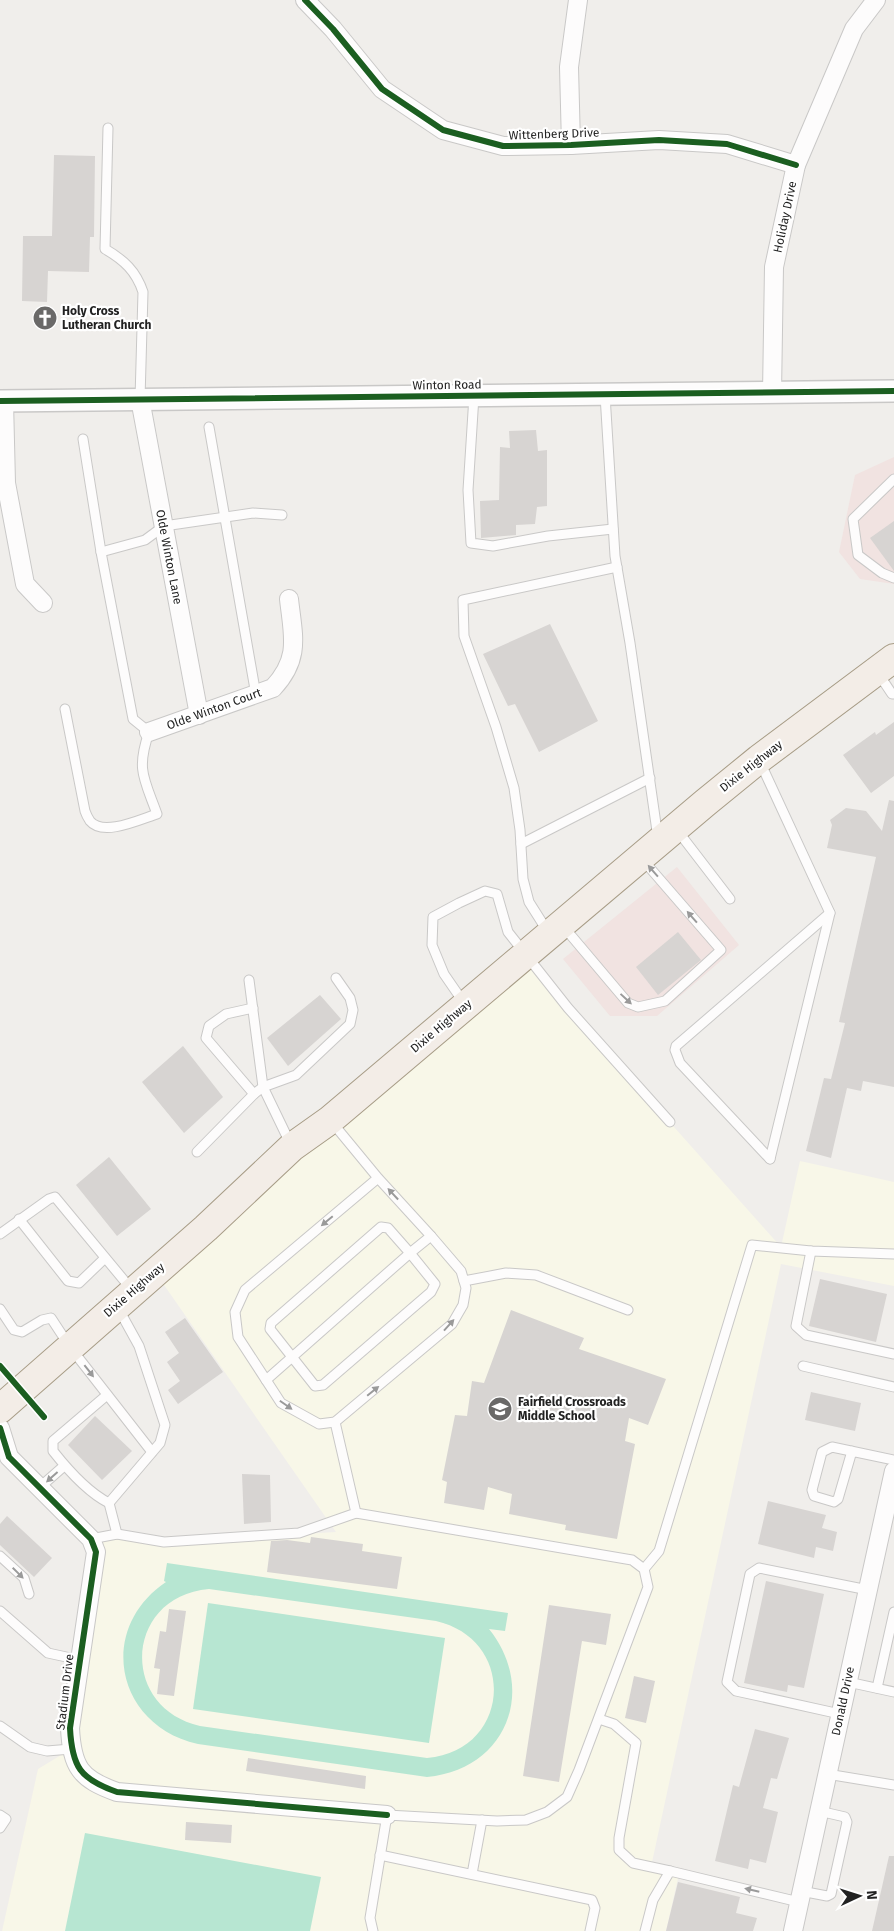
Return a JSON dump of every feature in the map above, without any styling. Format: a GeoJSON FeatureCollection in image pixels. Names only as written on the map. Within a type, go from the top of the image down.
{"type":"FeatureCollection","features":[{"type":"Feature","properties":{"kind":"main road","name":"Dixie Highway"},"geometry":{"type":"LineString","coordinates":[[0,1409],[206,1228],[292,1147],[330,1120],[658,842],[759,759],[886,664]]}},
{"type":"Feature","properties":{"kind":"street","name":"Wittenberg Drive"},"geometry":{"type":"LineString","coordinates":[[305,0],[333,29],[382,89],[443,130],[503,146],[571,145],[659,140],[728,144],[796,165]]}},
{"type":"Feature","properties":{"kind":"street"},"geometry":{"type":"LineString","coordinates":[[571,145],[568,67],[578,0]]}},
{"type":"Feature","properties":{"kind":"street","name":"Holiday Drive"},"geometry":{"type":"LineString","coordinates":[[772,393],[774,267],[796,165],[854,29],[876,0]]}},
{"type":"Feature","properties":{"kind":"street","name":"Winton Road"},"geometry":{"type":"LineString","coordinates":[[2,401],[894,391]]}},
{"type":"Feature","properties":{"kind":"street","name":"Olde Winton Lane"},"geometry":{"type":"LineString","coordinates":[[140,399],[199,715]]}},
{"type":"Feature","properties":{"kind":"street"},"geometry":{"type":"LineString","coordinates":[[2,401],[6,483],[25,584],[43,603]]}},
{"type":"Feature","properties":{"kind":"street","name":"Olde Winton Court"},"geometry":{"type":"LineString","coordinates":[[150,732],[273,688],[285,676],[292,660],[294,642],[289,598]]}},
{"type":"Feature","properties":{"kind":"street"},"geometry":{"type":"LineString","coordinates":[[0,1428],[9,1457],[91,1539]]}},
{"type":"Feature","properties":{"kind":"street","name":"Donald Drive"},"geometry":{"type":"LineString","coordinates":[[793,1931],[868,1590],[892,1494],[894,1472]]}},
{"type":"Feature","properties":{"kind":"street","name":"Stadium Drive"},"geometry":{"type":"LineString","coordinates":[[91,1539],[96,1552],[70,1728],[71,1749],[81,1771],[96,1784],[117,1792],[387,1814]]}},
{"type":"Feature","properties":{"kind":"lane"},"geometry":{"type":"LineString","coordinates":[[108,128],[105,249],[129,265],[138,278],[143,292],[140,399]]}},
{"type":"Feature","properties":{"kind":"lane"},"geometry":{"type":"LineString","coordinates":[[604,394],[617,567],[650,778],[658,842],[721,950],[665,1002],[638,1008],[628,1003],[594,962],[555,929],[529,902],[523,879],[514,788],[496,727],[464,636],[463,600],[617,567]]}},
{"type":"Feature","properties":{"kind":"lane"},"geometry":{"type":"LineString","coordinates":[[474,396],[468,490],[472,542],[494,546],[548,536],[613,529]]}},
{"type":"Feature","properties":{"kind":"lane"},"geometry":{"type":"LineString","coordinates":[[210,426],[256,694]]}},
{"type":"Feature","properties":{"kind":"lane"},"geometry":{"type":"LineString","coordinates":[[64,709],[85,810],[91,822],[102,828],[114,828],[157,814],[141,769],[142,753],[150,732],[133,719],[101,552],[83,439]]}},
{"type":"Feature","properties":{"kind":"lane"},"geometry":{"type":"LineString","coordinates":[[894,479],[854,519],[858,555],[882,574],[894,578]]}},
{"type":"Feature","properties":{"kind":"lane"},"geometry":{"type":"LineString","coordinates":[[101,552],[145,540],[164,526],[253,513],[282,515]]}},
{"type":"Feature","properties":{"kind":"lane"},"geometry":{"type":"LineString","coordinates":[[886,664],[892,694],[894,694]]}},
{"type":"Feature","properties":{"kind":"lane"},"geometry":{"type":"LineString","coordinates":[[759,759],[830,913],[770,1159],[680,1062],[675,1050],[676,1046],[830,913]]}},
{"type":"Feature","properties":{"kind":"lane"},"geometry":{"type":"LineString","coordinates":[[521,844],[650,778]]}},
{"type":"Feature","properties":{"kind":"lane"},"geometry":{"type":"LineString","coordinates":[[658,842],[730,899]]}},
{"type":"Feature","properties":{"kind":"lane"},"geometry":{"type":"LineString","coordinates":[[465,1005],[444,974],[432,945],[434,917],[486,891],[498,894],[508,932],[525,955],[568,1008],[670,1122]]}},
{"type":"Feature","properties":{"kind":"lane"},"geometry":{"type":"LineString","coordinates":[[197,1152],[254,1094],[264,1087],[296,1075],[350,1024],[353,1010],[350,998],[336,978]]}},
{"type":"Feature","properties":{"kind":"lane"},"geometry":{"type":"LineString","coordinates":[[249,980],[264,1087],[292,1147]]}},
{"type":"Feature","properties":{"kind":"lane"},"geometry":{"type":"LineString","coordinates":[[253,1008],[226,1014],[209,1026],[206,1038],[254,1094]]}},
{"type":"Feature","properties":{"kind":"lane"},"geometry":{"type":"LineString","coordinates":[[330,1120],[378,1178],[461,1271],[466,1288],[462,1305],[452,1324],[335,1422],[319,1424],[281,1403],[238,1337],[235,1312],[245,1290],[378,1178]]}},
{"type":"Feature","properties":{"kind":"lane"},"geometry":{"type":"LineString","coordinates":[[0,1234],[19,1219],[54,1197],[105,1258],[125,1298],[164,1426],[160,1444],[131,1480],[109,1503]]}},
{"type":"Feature","properties":{"kind":"lane"},"geometry":{"type":"LineString","coordinates":[[19,1219],[68,1281],[80,1283],[105,1258]]}},
{"type":"Feature","properties":{"kind":"lane"},"geometry":{"type":"LineString","coordinates":[[380,1227],[388,1228],[410,1253],[435,1284],[431,1292],[323,1385],[315,1386],[270,1329],[271,1323],[380,1227]]}},
{"type":"Feature","properties":{"kind":"lane"},"geometry":{"type":"LineString","coordinates":[[266,1380],[431,1236]]}},
{"type":"Feature","properties":{"kind":"lane"},"geometry":{"type":"LineString","coordinates":[[644,1569],[660,1551],[752,1245],[811,1251],[894,1254]]}},
{"type":"Feature","properties":{"kind":"lane"},"geometry":{"type":"LineString","coordinates":[[811,1251],[796,1326],[806,1335],[894,1354]]}},
{"type":"Feature","properties":{"kind":"lane"},"geometry":{"type":"LineString","coordinates":[[464,1282],[506,1273],[536,1275],[628,1310]]}},
{"type":"Feature","properties":{"kind":"lane"},"geometry":{"type":"LineString","coordinates":[[0,1309],[14,1330],[22,1332],[42,1320],[51,1318],[70,1347],[152,1452]]}},
{"type":"Feature","properties":{"kind":"lane"},"geometry":{"type":"LineString","coordinates":[[803,1366],[894,1387]]}},
{"type":"Feature","properties":{"kind":"lane"},"geometry":{"type":"LineString","coordinates":[[107,1395],[53,1441],[53,1451],[64,1466],[101,1499],[109,1503],[117,1534]]}},
{"type":"Feature","properties":{"kind":"lane"},"geometry":{"type":"LineString","coordinates":[[335,1422],[356,1513]]}},
{"type":"Feature","properties":{"kind":"lane"},"geometry":{"type":"LineString","coordinates":[[852,1451],[838,1499],[834,1502],[814,1496],[812,1490],[822,1452],[832,1446],[894,1460]]}},
{"type":"Feature","properties":{"kind":"lane"},"geometry":{"type":"LineString","coordinates":[[39,1488],[64,1466]]}},
{"type":"Feature","properties":{"kind":"lane"},"geometry":{"type":"LineString","coordinates":[[91,1539],[117,1534],[164,1542],[299,1533],[356,1513],[632,1560],[644,1569],[648,1587],[599,1719],[567,1797],[547,1812],[526,1820],[482,1820],[387,1814],[370,1918],[373,1931]]}},
{"type":"Feature","properties":{"kind":"lane"},"geometry":{"type":"LineString","coordinates":[[0,1556],[24,1578],[29,1594]]}},
{"type":"Feature","properties":{"kind":"lane"},"geometry":{"type":"LineString","coordinates":[[840,1714],[736,1691],[728,1682],[750,1574],[759,1568],[868,1590]]}},
{"type":"Feature","properties":{"kind":"lane"},"geometry":{"type":"LineString","coordinates":[[0,1610],[48,1653],[80,1660]]}},
{"type":"Feature","properties":{"kind":"lane"},"geometry":{"type":"LineString","coordinates":[[877,1688],[894,1612]]}},
{"type":"Feature","properties":{"kind":"lane"},"geometry":{"type":"LineString","coordinates":[[848,1682],[894,1692]]}},
{"type":"Feature","properties":{"kind":"lane"},"geometry":{"type":"LineString","coordinates":[[599,1719],[614,1724],[636,1743],[619,1850],[633,1863],[800,1897],[827,1896],[831,1894],[847,1822],[845,1817],[819,1811]]}},
{"type":"Feature","properties":{"kind":"lane"},"geometry":{"type":"LineString","coordinates":[[0,1726],[30,1748],[46,1751],[71,1749]]}},
{"type":"Feature","properties":{"kind":"lane"},"geometry":{"type":"LineString","coordinates":[[827,1774],[894,1785]]}},
{"type":"Feature","properties":{"kind":"lane"},"geometry":{"type":"LineString","coordinates":[[0,1815],[6,1819],[0,1828]]}},
{"type":"Feature","properties":{"kind":"lane"},"geometry":{"type":"LineString","coordinates":[[472,1874],[482,1820]]}},
{"type":"Feature","properties":{"kind":"lane"},"geometry":{"type":"LineString","coordinates":[[380,1855],[592,1900],[595,1908],[590,1931]]}},
{"type":"Feature","properties":{"kind":"lane"},"geometry":{"type":"LineString","coordinates":[[646,1931],[653,1900],[670,1871]]}},
{"type":"Feature","properties":{"kind":"shaded area"},"geometry":{"type":"Polygon","coordinates":[[[894,457],[894,584],[860,579],[839,552],[855,475],[894,457]]]}},
{"type":"Feature","properties":{"kind":"shaded area"},"geometry":{"type":"Polygon","coordinates":[[[677,867],[739,945],[657,1016],[610,1016],[563,959],[677,867]]]}},
{"type":"Feature","properties":{"kind":"shaded area","name":"Fairfield Crossroads Middle School"},"geometry":{"type":"Polygon","coordinates":[[[525,955],[633,1081],[781,1247],[800,1161],[894,1182],[894,1286],[781,1264],[651,1867],[679,1874],[666,1931],[2,1931],[38,1769],[71,1749],[91,1539],[117,1534],[164,1542],[336,1532],[155,1272],[525,955]]]}},
{"type":"Feature","properties":{"kind":"green space"},"geometry":{"type":"Polygon","coordinates":[[[167,1563],[508,1613],[505,1631],[489,1629],[504,1653],[511,1677],[512,1701],[506,1723],[494,1743],[477,1760],[454,1771],[427,1777],[198,1744],[170,1734],[149,1718],[133,1697],[125,1674],[124,1649],[130,1625],[144,1602],[166,1582],[164,1581],[167,1563]],[[209,1589],[181,1596],[161,1611],[148,1630],[142,1653],[145,1676],[155,1698],[173,1715],[200,1726],[427,1758],[455,1751],[475,1736],[488,1717],[494,1694],[491,1671],[481,1649],[463,1632],[436,1621],[209,1589]]]}},
{"type":"Feature","properties":{"kind":"green space"},"geometry":{"type":"Polygon","coordinates":[[[208,1603],[445,1638],[429,1743],[193,1709],[208,1603]]]}},
{"type":"Feature","properties":{"kind":"green space"},"geometry":{"type":"Polygon","coordinates":[[[85,1833],[321,1877],[310,1931],[65,1931],[85,1833]]]}},
{"type":"Feature","properties":{"kind":"building"},"geometry":{"type":"Polygon","coordinates":[[[54,155],[95,156],[94,237],[90,237],[89,272],[48,271],[47,302],[22,301],[23,236],[52,236],[54,155]]]}},
{"type":"Feature","properties":{"kind":"building"},"geometry":{"type":"Polygon","coordinates":[[[536,430],[538,451],[547,450],[547,506],[537,507],[535,524],[516,525],[516,535],[481,538],[480,501],[499,500],[500,447],[510,448],[509,431],[536,430]]]}},
{"type":"Feature","properties":{"kind":"building"},"geometry":{"type":"Polygon","coordinates":[[[894,521],[894,571],[870,538],[894,521]]]}},
{"type":"Feature","properties":{"kind":"building"},"geometry":{"type":"Polygon","coordinates":[[[550,624],[598,721],[539,752],[515,704],[508,706],[483,654],[550,624]]]}},
{"type":"Feature","properties":{"kind":"building"},"geometry":{"type":"Polygon","coordinates":[[[894,722],[894,776],[871,793],[843,755],[875,732],[876,735],[894,722]]]}},
{"type":"Feature","properties":{"kind":"building"},"geometry":{"type":"Polygon","coordinates":[[[889,800],[894,801],[894,1087],[863,1081],[861,1091],[847,1088],[831,1158],[806,1151],[824,1078],[831,1079],[845,1023],[839,1022],[876,857],[827,848],[832,825],[830,820],[846,808],[866,811],[882,831],[889,800]]]}},
{"type":"Feature","properties":{"kind":"building"},"geometry":{"type":"Polygon","coordinates":[[[678,932],[701,960],[658,995],[636,967],[678,932]]]}},
{"type":"Feature","properties":{"kind":"building"},"geometry":{"type":"Polygon","coordinates":[[[320,995],[341,1019],[288,1066],[267,1038],[320,995]]]}},
{"type":"Feature","properties":{"kind":"building"},"geometry":{"type":"Polygon","coordinates":[[[183,1046],[223,1097],[184,1133],[142,1082],[183,1046]]]}},
{"type":"Feature","properties":{"kind":"building"},"geometry":{"type":"Polygon","coordinates":[[[109,1157],[151,1209],[117,1236],[76,1185],[109,1157]]]}},
{"type":"Feature","properties":{"kind":"building"},"geometry":{"type":"Polygon","coordinates":[[[820,1279],[887,1294],[876,1342],[809,1326],[820,1279]]]}},
{"type":"Feature","properties":{"kind":"building"},"geometry":{"type":"Polygon","coordinates":[[[511,1310],[584,1338],[579,1349],[666,1379],[648,1425],[629,1418],[625,1441],[635,1444],[617,1539],[565,1530],[566,1525],[509,1514],[512,1494],[488,1487],[484,1510],[444,1503],[447,1482],[442,1480],[455,1415],[467,1416],[472,1381],[484,1383],[511,1310]]]}},
{"type":"Feature","properties":{"kind":"building"},"geometry":{"type":"Polygon","coordinates":[[[185,1318],[223,1372],[178,1404],[168,1390],[180,1381],[167,1362],[179,1353],[165,1332],[185,1318]]]}},
{"type":"Feature","properties":{"kind":"building"},"geometry":{"type":"Polygon","coordinates":[[[811,1392],[861,1403],[855,1431],[805,1420],[811,1392]]]}},
{"type":"Feature","properties":{"kind":"building"},"geometry":{"type":"Polygon","coordinates":[[[95,1416],[132,1451],[102,1480],[68,1445],[95,1416]]]}},
{"type":"Feature","properties":{"kind":"building"},"geometry":{"type":"Polygon","coordinates":[[[242,1474],[270,1475],[271,1522],[244,1524],[242,1474]]]}},
{"type":"Feature","properties":{"kind":"building"},"geometry":{"type":"Polygon","coordinates":[[[768,1501],[826,1515],[822,1528],[837,1532],[833,1551],[816,1547],[814,1558],[758,1544],[768,1501]]]}},
{"type":"Feature","properties":{"kind":"building"},"geometry":{"type":"Polygon","coordinates":[[[7,1516],[52,1558],[34,1577],[0,1545],[0,1524],[7,1516]]]}},
{"type":"Feature","properties":{"kind":"building"},"geometry":{"type":"Polygon","coordinates":[[[311,1537],[363,1544],[362,1551],[402,1557],[397,1589],[267,1572],[271,1541],[287,1540],[310,1543],[311,1537]]]}},
{"type":"Feature","properties":{"kind":"building"},"geometry":{"type":"Polygon","coordinates":[[[766,1581],[824,1594],[804,1688],[788,1685],[787,1692],[744,1683],[766,1581]]]}},
{"type":"Feature","properties":{"kind":"building"},"geometry":{"type":"Polygon","coordinates":[[[549,1605],[611,1614],[606,1645],[582,1641],[559,1782],[523,1776],[549,1605]]]}},
{"type":"Feature","properties":{"kind":"building"},"geometry":{"type":"Polygon","coordinates":[[[169,1609],[186,1611],[174,1696],[157,1694],[160,1669],[154,1668],[160,1631],[166,1632],[169,1609]]]}},
{"type":"Feature","properties":{"kind":"building"},"geometry":{"type":"Polygon","coordinates":[[[634,1676],[655,1681],[646,1723],[625,1718],[634,1676]]]}},
{"type":"Feature","properties":{"kind":"building"},"geometry":{"type":"Polygon","coordinates":[[[755,1729],[789,1738],[777,1779],[771,1778],[763,1808],[778,1812],[766,1863],[750,1859],[748,1869],[715,1861],[733,1785],[739,1787],[755,1729]]]}},
{"type":"Feature","properties":{"kind":"building"},"geometry":{"type":"Polygon","coordinates":[[[248,1758],[366,1776],[365,1789],[246,1771],[248,1758]]]}},
{"type":"Feature","properties":{"kind":"building"},"geometry":{"type":"Polygon","coordinates":[[[186,1822],[232,1825],[231,1843],[185,1840],[186,1822]]]}},
{"type":"Feature","properties":{"kind":"building"},"geometry":{"type":"Polygon","coordinates":[[[889,1856],[894,1856],[894,1931],[872,1931],[889,1856]]]}},
{"type":"Feature","properties":{"kind":"building"},"geometry":{"type":"Polygon","coordinates":[[[678,1882],[740,1897],[736,1913],[757,1918],[753,1931],[666,1931],[678,1882]]]}},
{"type":"Feature","properties":{"kind":"cycle path"},"geometry":{"type":"LineString","coordinates":[[305,0],[333,29],[382,89],[443,130],[503,146],[571,145],[659,140],[727,144],[796,165]]}},
{"type":"Feature","properties":{"kind":"cycle path"},"geometry":{"type":"LineString","coordinates":[[0,401],[894,391]]}},
{"type":"Feature","properties":{"kind":"cycle path"},"geometry":{"type":"LineString","coordinates":[[0,1366],[44,1417]]}},
{"type":"Feature","properties":{"kind":"cycle path"},"geometry":{"type":"LineString","coordinates":[[0,1428],[9,1457],[91,1539],[96,1552],[70,1728],[73,1753],[80,1770],[94,1782],[117,1792],[387,1815]]}},
{"type":"Feature","properties":{"kind":"place","name":"Holy Cross Lutheran Church"},"geometry":{"type":"Point","coordinates":[45,318]}},
{"type":"Feature","properties":{"kind":"place","name":"Fairfield Crossroads Middle School"},"geometry":{"type":"Point","coordinates":[500,1409]}}]}
